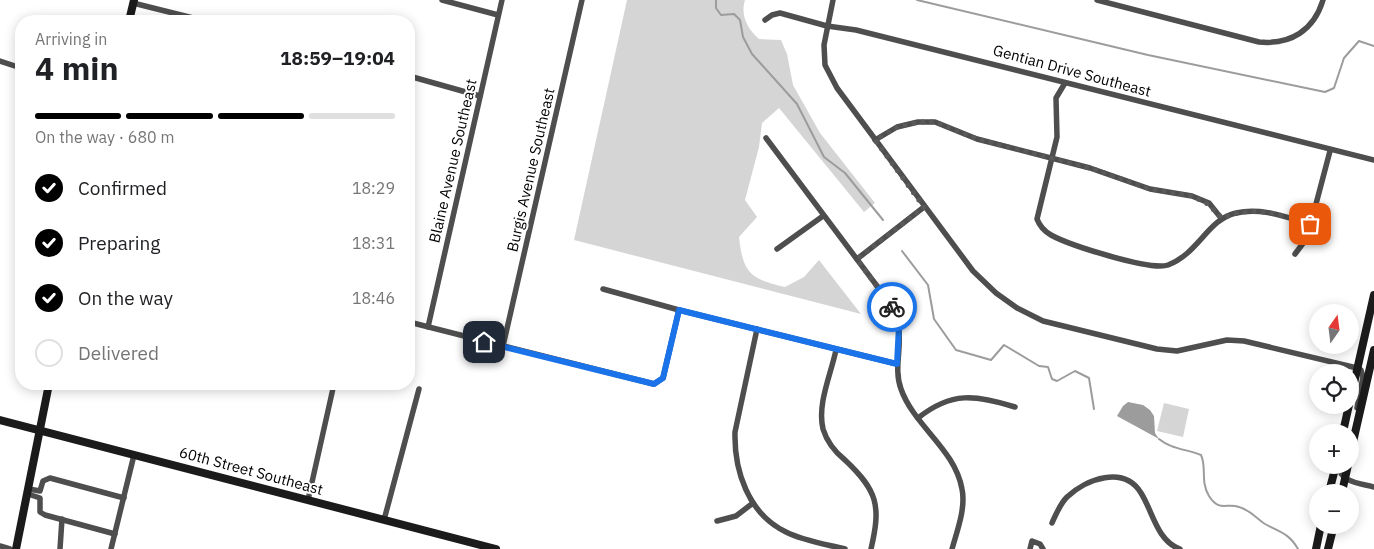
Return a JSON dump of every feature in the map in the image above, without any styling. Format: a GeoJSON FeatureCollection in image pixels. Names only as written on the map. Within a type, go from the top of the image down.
{"type":"FeatureCollection","features":[{"type":"Feature","properties":{"kind":"main road"},"geometry":{"type":"LineString","coordinates":[[130,15],[133,2]]}},
{"type":"Feature","properties":{"kind":"main road"},"geometry":{"type":"LineString","coordinates":[[1358,364],[1374,295]]}},
{"type":"Feature","properties":{"kind":"main road"},"geometry":{"type":"LineString","coordinates":[[1357,424],[1374,350]]}},
{"type":"Feature","properties":{"kind":"main road"},"geometry":{"type":"LineString","coordinates":[[16,549],[48,390]]}},
{"type":"Feature","properties":{"kind":"main road","name":"60th Street Southeast"},"geometry":{"type":"LineString","coordinates":[[0,420],[496,549]]}},
{"type":"Feature","properties":{"kind":"main road"},"geometry":{"type":"LineString","coordinates":[[1344,484],[1346,474]]}},
{"type":"Feature","properties":{"kind":"main road"},"geometry":{"type":"LineString","coordinates":[[1316,549],[1319,534]]}},
{"type":"Feature","properties":{"kind":"street"},"geometry":{"type":"LineString","coordinates":[[442,0],[498,15]]}},
{"type":"Feature","properties":{"kind":"street","name":"Blaine Avenue Southeast"},"geometry":{"type":"LineString","coordinates":[[428,327],[502,0]]}},
{"type":"Feature","properties":{"kind":"street","name":"Burgis Avenue Southeast"},"geometry":{"type":"LineString","coordinates":[[503,346],[582,0]]}},
{"type":"Feature","properties":{"kind":"street"},"geometry":{"type":"LineString","coordinates":[[833,0],[824,45],[825,65],[837,88],[973,271],[986,285],[1007,302],[1043,321],[1157,349],[1176,351],[1227,340],[1244,341],[1340,364]]}},
{"type":"Feature","properties":{"kind":"street"},"geometry":{"type":"LineString","coordinates":[[1097,0],[1250,40],[1271,43],[1285,41],[1301,34],[1314,20],[1323,0]]}},
{"type":"Feature","properties":{"kind":"street"},"geometry":{"type":"LineString","coordinates":[[133,2],[182,15]]}},
{"type":"Feature","properties":{"kind":"street","name":"Gentian Drive Southeast"},"geometry":{"type":"LineString","coordinates":[[765,20],[772,14],[780,13],[827,26],[856,30],[933,48],[1330,151],[1374,160]]}},
{"type":"Feature","properties":{"kind":"street"},"geometry":{"type":"LineString","coordinates":[[0,61],[15,66]]}},
{"type":"Feature","properties":{"kind":"street"},"geometry":{"type":"LineString","coordinates":[[415,78],[480,96]]}},
{"type":"Feature","properties":{"kind":"street"},"geometry":{"type":"LineString","coordinates":[[1065,83],[1056,98],[1057,136],[1036,219],[1040,227],[1052,235],[1072,244],[1143,264],[1166,266],[1193,250],[1222,218],[1249,210],[1267,212],[1310,224]]}},
{"type":"Feature","properties":{"kind":"street"},"geometry":{"type":"LineString","coordinates":[[875,140],[897,127],[918,122],[935,122],[977,139],[1110,174],[1150,189],[1192,196],[1208,204],[1222,218]]}},
{"type":"Feature","properties":{"kind":"street"},"geometry":{"type":"LineString","coordinates":[[766,138],[857,259],[894,313],[899,325],[897,364],[900,388],[908,405],[950,460],[963,490],[962,508],[952,549]]}},
{"type":"Feature","properties":{"kind":"street"},"geometry":{"type":"LineString","coordinates":[[1295,254],[1305,242],[1330,151]]}},
{"type":"Feature","properties":{"kind":"street"},"geometry":{"type":"LineString","coordinates":[[857,259],[924,207]]}},
{"type":"Feature","properties":{"kind":"street"},"geometry":{"type":"LineString","coordinates":[[777,249],[823,216]]}},
{"type":"Feature","properties":{"kind":"street"},"geometry":{"type":"LineString","coordinates":[[604,289],[679,310],[897,364]]}},
{"type":"Feature","properties":{"kind":"street"},"geometry":{"type":"LineString","coordinates":[[415,324],[649,383],[658,382],[663,378],[679,310]]}},
{"type":"Feature","properties":{"kind":"street"},"geometry":{"type":"LineString","coordinates":[[757,329],[738,416],[735,448],[742,482],[753,503],[784,532],[845,549]]}},
{"type":"Feature","properties":{"kind":"street"},"geometry":{"type":"LineString","coordinates":[[836,350],[821,411],[823,428],[827,440],[836,453],[865,480],[875,497],[876,527],[871,549]]}},
{"type":"Feature","properties":{"kind":"street"},"geometry":{"type":"LineString","coordinates":[[1359,369],[1364,377],[1359,398]]}},
{"type":"Feature","properties":{"kind":"street"},"geometry":{"type":"LineString","coordinates":[[384,520],[419,389]]}},
{"type":"Feature","properties":{"kind":"street"},"geometry":{"type":"LineString","coordinates":[[308,500],[333,390]]}},
{"type":"Feature","properties":{"kind":"street"},"geometry":{"type":"LineString","coordinates":[[918,418],[946,400],[965,396],[990,399],[1014,407]]}},
{"type":"Feature","properties":{"kind":"street"},"geometry":{"type":"LineString","coordinates":[[111,549],[134,455]]}},
{"type":"Feature","properties":{"kind":"street"},"geometry":{"type":"LineString","coordinates":[[1340,474],[1345,479],[1374,487]]}},
{"type":"Feature","properties":{"kind":"street"},"geometry":{"type":"LineString","coordinates":[[1052,524],[1067,497],[1092,479],[1110,476],[1133,484],[1141,493],[1157,528],[1167,540],[1180,549]]}},
{"type":"Feature","properties":{"kind":"street"},"geometry":{"type":"LineString","coordinates":[[29,491],[40,491],[45,479],[50,478],[124,498]]}},
{"type":"Feature","properties":{"kind":"street"},"geometry":{"type":"LineString","coordinates":[[29,491],[40,498],[40,512],[116,534]]}},
{"type":"Feature","properties":{"kind":"street"},"geometry":{"type":"LineString","coordinates":[[717,521],[731,518],[753,503]]}},
{"type":"Feature","properties":{"kind":"street"},"geometry":{"type":"LineString","coordinates":[[60,549],[62,519]]}},
{"type":"Feature","properties":{"kind":"street"},"geometry":{"type":"LineString","coordinates":[[1030,549],[1032,541],[1040,544],[1043,549]]}},
{"type":"Feature","properties":{"kind":"street"},"geometry":{"type":"LineString","coordinates":[[0,546],[10,549]]}},
{"type":"Feature","properties":{"kind":"shaded area"},"geometry":{"type":"Polygon","coordinates":[[[627,0],[745,0],[744,17],[755,35],[759,39],[781,40],[787,54],[793,85],[820,133],[875,203],[864,212],[779,108],[762,123],[759,147],[745,200],[757,217],[739,237],[743,259],[746,267],[756,277],[785,287],[804,277],[819,260],[861,314],[574,240],[627,0]]]}},
{"type":"Feature","properties":{"kind":"shaded area"},"geometry":{"type":"Polygon","coordinates":[[[1128,402],[1143,405],[1150,410],[1154,416],[1155,433],[1159,439],[1117,416],[1128,402]]]}},
{"type":"Feature","properties":{"kind":"shaded area"},"geometry":{"type":"Polygon","coordinates":[[[1164,403],[1189,409],[1183,437],[1157,431],[1164,403]]]}},
{"type":"Feature","properties":{"kind":"waterway"},"geometry":{"type":"LineString","coordinates":[[716,0],[716,8],[721,15],[734,14],[740,20],[743,37],[752,54],[797,104],[824,157],[845,173],[883,220]]}},
{"type":"Feature","properties":{"kind":"waterway"},"geometry":{"type":"LineString","coordinates":[[917,0],[1148,55],[1325,92],[1334,88],[1344,58],[1359,41],[1374,46]]}},
{"type":"Feature","properties":{"kind":"waterway"},"geometry":{"type":"LineString","coordinates":[[902,251],[928,285],[934,319],[956,350],[991,360],[1004,345],[1039,366],[1048,367],[1052,379],[1057,381],[1075,371],[1089,378],[1094,409]]}},
{"type":"Feature","properties":{"kind":"waterway"},"geometry":{"type":"LineString","coordinates":[[1159,439],[1174,447],[1201,455],[1204,465],[1206,490],[1213,501],[1220,506],[1243,508],[1265,524],[1287,536],[1298,549]]}},
{"type":"Feature","properties":{"kind":"way so far"},"geometry":{"type":"LineString","coordinates":[[892,307],[857,259],[924,207],[875,140],[897,127],[918,122],[935,122],[977,139],[1090,168],[1150,189],[1192,196],[1208,204],[1222,218],[1249,210],[1267,212],[1310,224]]}},
{"type":"Feature","properties":{"kind":"route"},"geometry":{"type":"LineString","coordinates":[[484,342],[654,384],[663,378],[679,310],[897,364],[899,325],[892,307]]}}]}
